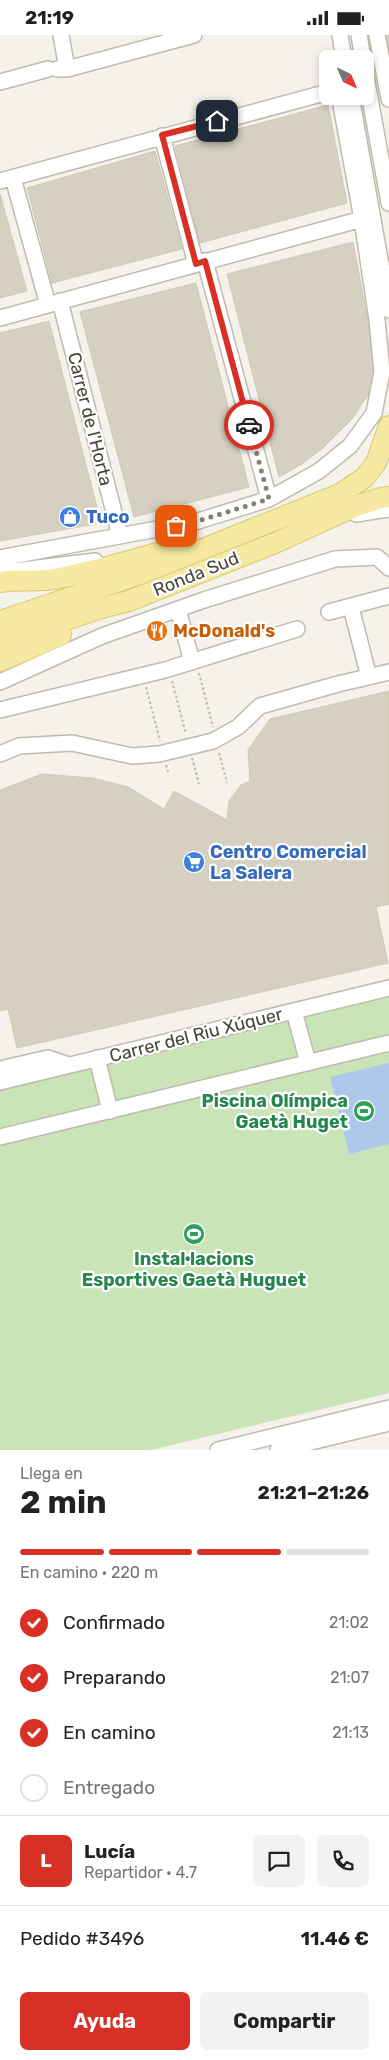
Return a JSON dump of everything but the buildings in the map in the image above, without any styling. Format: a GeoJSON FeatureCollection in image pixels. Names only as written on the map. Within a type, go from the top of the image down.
{"type":"FeatureCollection","features":[{"type":"Feature","properties":{"kind":"main road","name":"Ronda Sud"},"geometry":{"type":"LineString","coordinates":[[0,621],[143,573],[340,494],[364,478],[376,463],[382,420]]}},
{"type":"Feature","properties":{"kind":"main road","name":"Ronda Sud"},"geometry":{"type":"LineString","coordinates":[[0,643],[101,608],[129,601],[320,523],[356,506],[389,497]]}},
{"type":"Feature","properties":{"kind":"main road"},"geometry":{"type":"LineString","coordinates":[[0,582],[17,579],[52,579],[134,561],[151,554],[191,544],[226,539]]}},
{"type":"Feature","properties":{"kind":"main road"},"geometry":{"type":"LineString","coordinates":[[0,661],[106,616],[129,601]]}},
{"type":"Feature","properties":{"kind":"street"},"geometry":{"type":"LineString","coordinates":[[57,69],[61,35]]}},
{"type":"Feature","properties":{"kind":"street"},"geometry":{"type":"LineString","coordinates":[[0,82],[57,69],[154,40],[194,35]]}},
{"type":"Feature","properties":{"kind":"street"},"geometry":{"type":"LineString","coordinates":[[340,35],[342,50]]}},
{"type":"Feature","properties":{"kind":"street"},"geometry":{"type":"LineString","coordinates":[[358,35],[361,50]]}},
{"type":"Feature","properties":{"kind":"street"},"geometry":{"type":"LineString","coordinates":[[377,35],[389,99]]}},
{"type":"Feature","properties":{"kind":"street"},"geometry":{"type":"LineString","coordinates":[[6,179],[162,135],[319,94]]}},
{"type":"Feature","properties":{"kind":"street"},"geometry":{"type":"LineString","coordinates":[[341,105],[362,219],[369,233],[389,310]]}},
{"type":"Feature","properties":{"kind":"street"},"geometry":{"type":"LineString","coordinates":[[0,558],[195,522],[269,499],[318,471],[382,420],[382,372],[369,233],[352,105]]}},
{"type":"Feature","properties":{"kind":"street"},"geometry":{"type":"LineString","coordinates":[[371,105],[389,203]]}},
{"type":"Feature","properties":{"kind":"street"},"geometry":{"type":"LineString","coordinates":[[162,135],[269,499]]}},
{"type":"Feature","properties":{"kind":"street","name":"Carrer de l'Horta"},"geometry":{"type":"LineString","coordinates":[[6,179],[54,303],[120,536]]}},
{"type":"Feature","properties":{"kind":"street"},"geometry":{"type":"LineString","coordinates":[[0,318],[362,219]]}},
{"type":"Feature","properties":{"kind":"street"},"geometry":{"type":"LineString","coordinates":[[320,523],[366,511],[389,509]]}},
{"type":"Feature","properties":{"kind":"street"},"geometry":{"type":"LineString","coordinates":[[0,566],[14,571],[151,554]]}},
{"type":"Feature","properties":{"kind":"street"},"geometry":{"type":"LineString","coordinates":[[0,682],[94,639],[178,609],[335,559],[377,557],[389,568]]}},
{"type":"Feature","properties":{"kind":"street"},"geometry":{"type":"LineString","coordinates":[[329,612],[389,595]]}},
{"type":"Feature","properties":{"kind":"street"},"geometry":{"type":"LineString","coordinates":[[178,609],[192,659]]}},
{"type":"Feature","properties":{"kind":"street"},"geometry":{"type":"LineString","coordinates":[[352,615],[368,677]]}},
{"type":"Feature","properties":{"kind":"street"},"geometry":{"type":"LineString","coordinates":[[0,710],[297,629]]}},
{"type":"Feature","properties":{"kind":"street"},"geometry":{"type":"LineString","coordinates":[[145,669],[169,669],[192,659]]}},
{"type":"Feature","properties":{"kind":"street"},"geometry":{"type":"LineString","coordinates":[[0,754],[19,746],[72,743],[132,756],[163,753],[216,739],[238,727],[260,707],[389,673]]}},
{"type":"Feature","properties":{"kind":"street","name":"Carrer del Riu Xúquer"},"geometry":{"type":"LineString","coordinates":[[2,1075],[97,1059],[389,988]]}},
{"type":"Feature","properties":{"kind":"street","name":"Carrer del Riu Xúquer"},"geometry":{"type":"LineString","coordinates":[[294,1011],[308,1063]]}},
{"type":"Feature","properties":{"kind":"street"},"geometry":{"type":"LineString","coordinates":[[0,1137],[389,1043]]}},
{"type":"Feature","properties":{"kind":"street","name":"Carrer del Riu Xúquer"},"geometry":{"type":"LineString","coordinates":[[97,1059],[110,1111]]}},
{"type":"Feature","properties":{"kind":"street"},"geometry":{"type":"LineString","coordinates":[[218,1450],[389,1408]]}},
{"type":"Feature","properties":{"kind":"street"},"geometry":{"type":"LineString","coordinates":[[278,1450],[389,1423]]}},
{"type":"Feature","properties":{"kind":"path"},"geometry":{"type":"LineString","coordinates":[[192,659],[227,783]]}},
{"type":"Feature","properties":{"kind":"path"},"geometry":{"type":"LineString","coordinates":[[145,669],[168,772]]}},
{"type":"Feature","properties":{"kind":"path"},"geometry":{"type":"LineString","coordinates":[[169,669],[199,784]]}},
{"type":"Feature","properties":{"kind":"green space","name":"Instal·lacions Esportives Gaetà Huguet"},"geometry":{"type":"Polygon","coordinates":[[[389,981],[389,1393],[151,1450],[0,1450],[0,1075],[389,981]]]}},
{"type":"Feature","properties":{"kind":"water","name":"Piscina Olímpica Gaetà Huget"},"geometry":{"type":"Polygon","coordinates":[[[389,1063],[389,1144],[349,1154],[330,1077],[389,1063]]]}},
{"type":"Feature","properties":{"kind":"way so far"},"geometry":{"type":"LineString","coordinates":[[176,526],[269,499],[249,425]]}},
{"type":"Feature","properties":{"kind":"place","name":"Tuco"},"geometry":{"type":"Point","coordinates":[70,517]}},
{"type":"Feature","properties":{"kind":"place","name":"McDonald's"},"geometry":{"type":"Point","coordinates":[157,631]}},
{"type":"Feature","properties":{"kind":"place","name":"Centro Comercial La Salera"},"geometry":{"type":"Point","coordinates":[194,862]}},
{"type":"Feature","properties":{"kind":"place","name":"Piscina Olímpica Gaetà Huget"},"geometry":{"type":"Point","coordinates":[364,1111]}},
{"type":"Feature","properties":{"kind":"place","name":"Instal·lacions Esportives Gaetà Huguet"},"geometry":{"type":"Point","coordinates":[194,1234]}},
{"type":"Feature","properties":{"kind":"route"},"geometry":{"type":"LineString","coordinates":[[217,121],[162,135],[196,264],[205,261],[249,425]]}}]}
